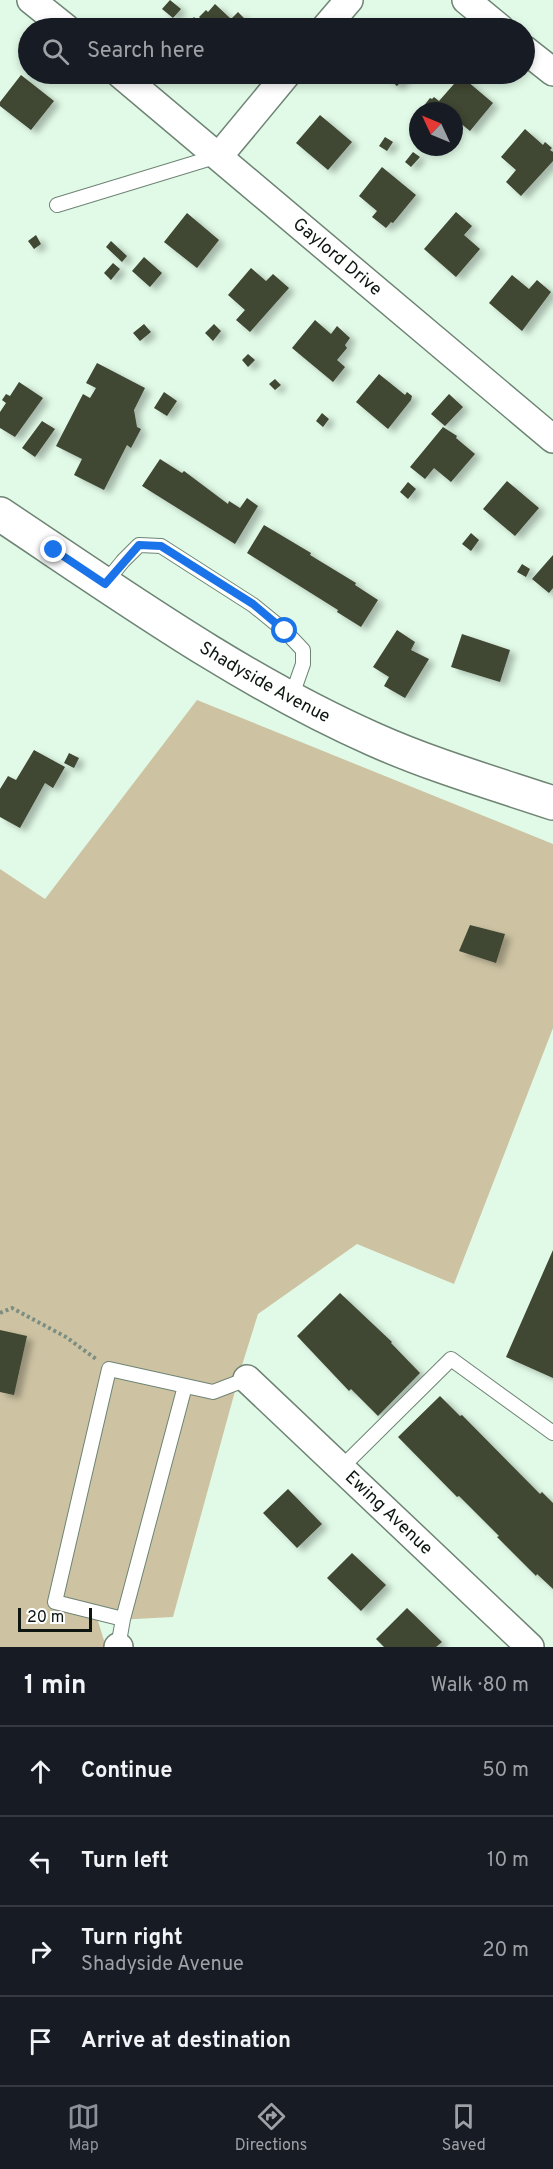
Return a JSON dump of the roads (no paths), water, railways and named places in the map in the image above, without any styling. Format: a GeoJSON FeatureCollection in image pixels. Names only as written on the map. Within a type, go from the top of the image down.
{"type":"FeatureCollection","features":[{"type":"Feature","properties":{"kind":"street"},"geometry":{"type":"LineString","coordinates":[[31,0],[54,18]]}},
{"type":"Feature","properties":{"kind":"street"},"geometry":{"type":"LineString","coordinates":[[333,18],[348,0]]}},
{"type":"Feature","properties":{"kind":"street"},"geometry":{"type":"LineString","coordinates":[[466,0],[488,18]]}},
{"type":"Feature","properties":{"kind":"street"},"geometry":{"type":"LineString","coordinates":[[535,57],[553,72]]}},
{"type":"Feature","properties":{"kind":"street","name":"Gaylord Drive"},"geometry":{"type":"LineString","coordinates":[[132,84],[553,439]]}},
{"type":"Feature","properties":{"kind":"street"},"geometry":{"type":"LineString","coordinates":[[219,156],[279,84]]}},
{"type":"Feature","properties":{"kind":"street","name":"Shadyside Avenue"},"geometry":{"type":"LineString","coordinates":[[0,514],[183,635],[291,698],[375,740],[553,803]]}},
{"type":"Feature","properties":{"kind":"street","name":"Ewing Avenue"},"geometry":{"type":"LineString","coordinates":[[247,1379],[530,1647]]}},
{"type":"Feature","properties":{"kind":"lane"},"geometry":{"type":"LineString","coordinates":[[57,205],[219,156]]}},
{"type":"Feature","properties":{"kind":"lane"},"geometry":{"type":"LineString","coordinates":[[105,584],[139,545],[161,546],[253,604],[303,650],[303,664],[291,698]]}},
{"type":"Feature","properties":{"kind":"lane"},"geometry":{"type":"LineString","coordinates":[[341,1468],[451,1359],[553,1433]]}},
{"type":"Feature","properties":{"kind":"lane"},"geometry":{"type":"LineString","coordinates":[[123,1619],[55,1602],[109,1369],[213,1392],[247,1379]]}},
{"type":"Feature","properties":{"kind":"lane"},"geometry":{"type":"LineString","coordinates":[[118,1647],[123,1619],[185,1386]]}}]}
